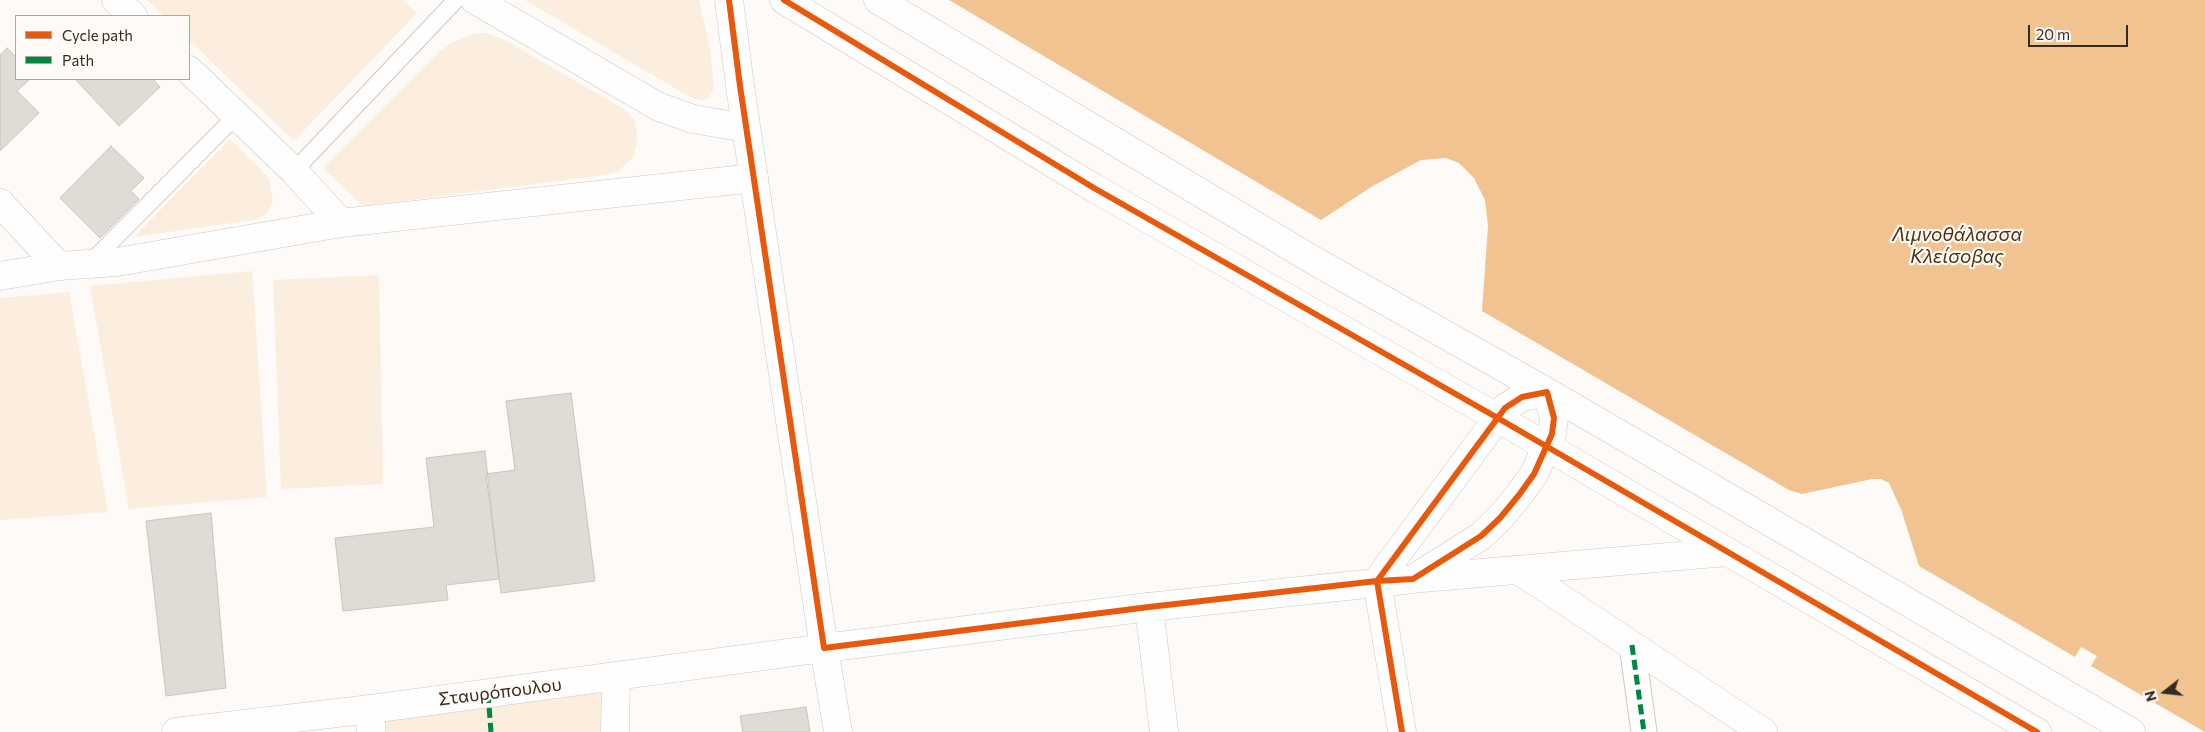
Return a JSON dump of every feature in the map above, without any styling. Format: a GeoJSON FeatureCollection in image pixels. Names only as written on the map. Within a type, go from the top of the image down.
{"type":"FeatureCollection","features":[{"type":"Feature","properties":{"kind":"street"},"geometry":{"type":"LineString","coordinates":[[116,0],[132,15]]}},
{"type":"Feature","properties":{"kind":"street"},"geometry":{"type":"LineString","coordinates":[[475,0],[659,107],[693,119],[746,128]]}},
{"type":"Feature","properties":{"kind":"street"},"geometry":{"type":"LineString","coordinates":[[729,0],[746,128],[838,732]]}},
{"type":"Feature","properties":{"kind":"street"},"geometry":{"type":"LineString","coordinates":[[784,0],[1094,188],[1496,417],[2037,732]]}},
{"type":"Feature","properties":{"kind":"street"},"geometry":{"type":"LineString","coordinates":[[878,0],[1313,260],[1547,392],[2131,732]]}},
{"type":"Feature","properties":{"kind":"street"},"geometry":{"type":"LineString","coordinates":[[190,71],[294,171],[341,223]]}},
{"type":"Feature","properties":{"kind":"street"},"geometry":{"type":"LineString","coordinates":[[0,276],[91,262],[117,262],[341,223],[754,178]]}},
{"type":"Feature","properties":{"kind":"street"},"geometry":{"type":"LineString","coordinates":[[0,204],[60,266]]}},
{"type":"Feature","properties":{"kind":"street"},"geometry":{"type":"LineString","coordinates":[[1402,732],[1378,581],[1496,417],[1515,401],[1533,394],[1547,392]]}},
{"type":"Feature","properties":{"kind":"street"},"geometry":{"type":"LineString","coordinates":[[1414,578],[1457,553],[1481,536],[1500,518],[1534,474],[1548,447],[1554,418],[1547,392]]}},
{"type":"Feature","properties":{"kind":"street","name":"Σταυρόπουλου"},"geometry":{"type":"LineString","coordinates":[[176,732],[371,720],[616,677],[824,648],[1149,607],[1378,581],[1728,552]]}},
{"type":"Feature","properties":{"kind":"street"},"geometry":{"type":"LineString","coordinates":[[1518,570],[1763,732]]}},
{"type":"Feature","properties":{"kind":"street"},"geometry":{"type":"LineString","coordinates":[[1149,607],[1164,732]]}},
{"type":"Feature","properties":{"kind":"street"},"geometry":{"type":"LineString","coordinates":[[1632,646],[1644,732]]}},
{"type":"Feature","properties":{"kind":"street"},"geometry":{"type":"LineString","coordinates":[[615,732],[616,677]]}},
{"type":"Feature","properties":{"kind":"lane"},"geometry":{"type":"LineString","coordinates":[[294,171],[456,0]]}},
{"type":"Feature","properties":{"kind":"lane"},"geometry":{"type":"LineString","coordinates":[[91,262],[236,116]]}},
{"type":"Feature","properties":{"kind":"shaded area"},"geometry":{"type":"Polygon","coordinates":[[[147,0],[403,0],[417,13],[294,141],[190,41],[190,15],[163,15],[147,0]]]}},
{"type":"Feature","properties":{"kind":"shaded area"},"geometry":{"type":"Polygon","coordinates":[[[525,0],[699,0],[710,48],[714,88],[708,98],[702,101],[690,97],[525,0]]]}},
{"type":"Feature","properties":{"kind":"shaded area"},"geometry":{"type":"Polygon","coordinates":[[[476,33],[485,33],[503,39],[624,109],[634,119],[637,133],[633,158],[617,172],[606,175],[363,206],[323,168],[440,51],[451,43],[476,33]]]}},
{"type":"Feature","properties":{"kind":"shaded area"},"geometry":{"type":"Polygon","coordinates":[[[230,139],[268,177],[273,201],[267,214],[253,220],[134,237],[230,139]]]}},
{"type":"Feature","properties":{"kind":"shaded area"},"geometry":{"type":"Polygon","coordinates":[[[252,271],[267,497],[129,509],[90,286],[252,271]]]}},
{"type":"Feature","properties":{"kind":"shaded area"},"geometry":{"type":"Polygon","coordinates":[[[379,275],[383,484],[281,489],[273,280],[379,275]]]}},
{"type":"Feature","properties":{"kind":"shaded area"},"geometry":{"type":"Polygon","coordinates":[[[69,292],[108,512],[0,520],[0,298],[69,292]]]}},
{"type":"Feature","properties":{"kind":"shaded area"},"geometry":{"type":"Polygon","coordinates":[[[616,677],[615,732],[371,732],[371,709],[616,677]]]}},
{"type":"Feature","properties":{"kind":"water","name":"Λιμνοθάλασσα Κλείσοβας"},"geometry":{"type":"Polygon","coordinates":[[[949,0],[2205,0],[2205,732],[2091,666],[2097,656],[2081,647],[2075,657],[1919,566],[1901,509],[1889,483],[1881,479],[1872,479],[1802,494],[1789,490],[1482,311],[1488,226],[1485,200],[1474,178],[1459,163],[1446,158],[1421,160],[1371,187],[1321,220],[949,0]]]}},
{"type":"Feature","properties":{"kind":"building"},"geometry":{"type":"Polygon","coordinates":[[[7,48],[15,56],[15,80],[29,80],[17,91],[39,113],[0,151],[0,55],[7,48]]]}},
{"type":"Feature","properties":{"kind":"building"},"geometry":{"type":"Polygon","coordinates":[[[76,80],[154,80],[160,87],[119,126],[76,80]]]}},
{"type":"Feature","properties":{"kind":"building"},"geometry":{"type":"Polygon","coordinates":[[[111,146],[144,178],[131,191],[139,199],[100,238],[60,198],[111,146]]]}},
{"type":"Feature","properties":{"kind":"building"},"geometry":{"type":"Polygon","coordinates":[[[571,393],[595,581],[501,593],[486,474],[515,470],[506,401],[571,393]]]}},
{"type":"Feature","properties":{"kind":"building"},"geometry":{"type":"Polygon","coordinates":[[[485,451],[499,579],[446,585],[448,600],[343,611],[335,538],[434,527],[426,458],[485,451]]]}},
{"type":"Feature","properties":{"kind":"building"},"geometry":{"type":"Polygon","coordinates":[[[211,513],[226,688],[166,696],[146,521],[211,513]]]}},
{"type":"Feature","properties":{"kind":"building"},"geometry":{"type":"Polygon","coordinates":[[[806,707],[810,732],[743,732],[740,716],[806,707]]]}},
{"type":"Feature","properties":{"kind":"marked path"},"geometry":{"type":"LineString","coordinates":[[1632,645],[1644,732]]}},
{"type":"Feature","properties":{"kind":"marked path"},"geometry":{"type":"LineString","coordinates":[[488,693],[491,732]]}},
{"type":"Feature","properties":{"kind":"cycle path"},"geometry":{"type":"LineString","coordinates":[[729,0],[740,86],[824,648],[1149,607],[1377,581],[1413,579],[1481,536],[1500,518],[1519,495],[1534,474],[1552,434],[1554,418],[1547,392],[1522,397],[1505,408],[1377,581],[1402,732]]}},
{"type":"Feature","properties":{"kind":"cycle path"},"geometry":{"type":"LineString","coordinates":[[784,0],[1094,188],[1496,417],[2037,732]]}}]}
